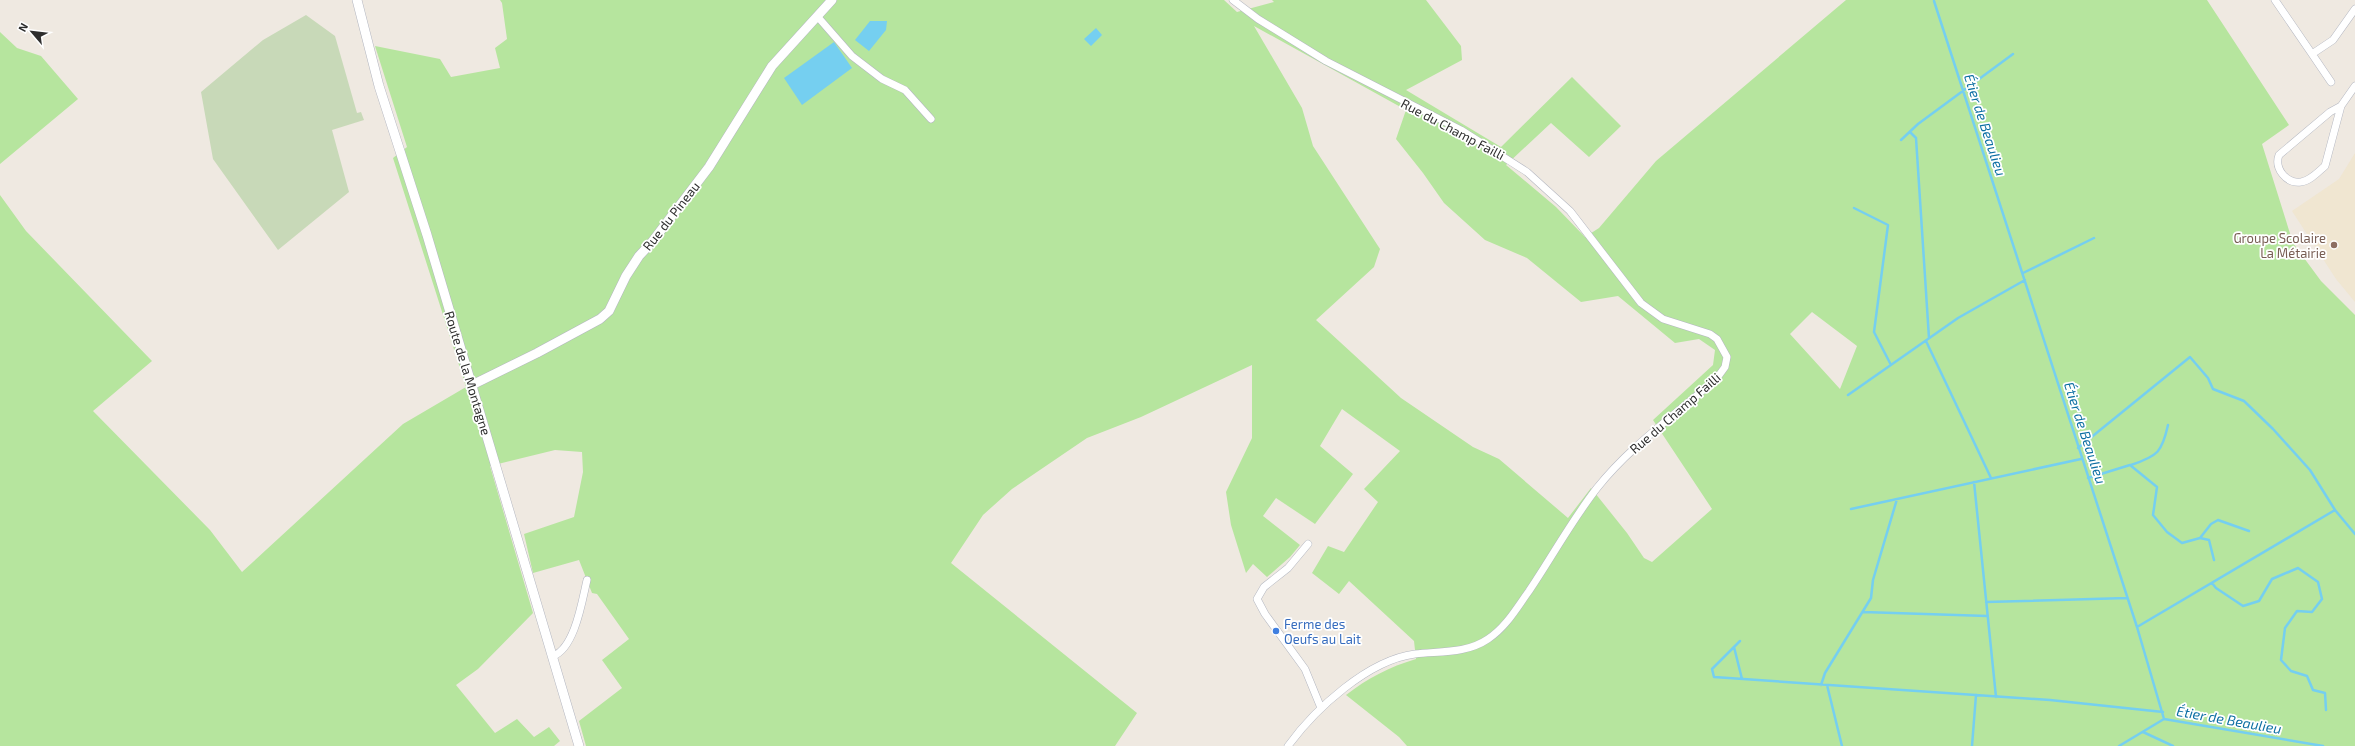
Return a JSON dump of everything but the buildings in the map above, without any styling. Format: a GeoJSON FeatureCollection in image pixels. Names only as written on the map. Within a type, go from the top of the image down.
{"type":"FeatureCollection","features":[{"type":"Feature","properties":{"kind":"street","name":"Route de la Montagne"},"geometry":{"type":"LineString","coordinates":[[357,0],[379,86],[427,235],[579,746]]}},
{"type":"Feature","properties":{"kind":"street","name":"Rue du Pineau"},"geometry":{"type":"LineString","coordinates":[[472,385],[537,353],[600,319],[609,311],[626,276],[639,256],[652,242],[709,167],[772,66],[832,0]]}},
{"type":"Feature","properties":{"kind":"street","name":"Rue du Champ Failli"},"geometry":{"type":"LineString","coordinates":[[1233,0],[1258,19],[1326,61],[1461,130],[1512,161],[1570,211],[1641,303],[1664,319],[1710,334],[1722,346],[1727,357],[1722,373],[1717,378],[1620,461],[1597,489],[1514,613],[1496,632],[1470,647],[1414,654],[1387,662],[1370,672],[1321,708],[1288,746]]}},
{"type":"Feature","properties":{"kind":"street"},"geometry":{"type":"LineString","coordinates":[[2276,0],[2331,82]]}},
{"type":"Feature","properties":{"kind":"street"},"geometry":{"type":"LineString","coordinates":[[2312,54],[2333,40],[2355,10]]}},
{"type":"Feature","properties":{"kind":"street"},"geometry":{"type":"LineString","coordinates":[[817,16],[852,56],[882,79],[905,90],[931,119]]}},
{"type":"Feature","properties":{"kind":"street"},"geometry":{"type":"LineString","coordinates":[[2341,106],[2330,112],[2279,155],[2277,161],[2278,168],[2283,176],[2295,182],[2302,182],[2325,166],[2341,106],[2355,86]]}},
{"type":"Feature","properties":{"kind":"street"},"geometry":{"type":"LineString","coordinates":[[1308,544],[1288,568],[1264,587],[1257,599],[1265,614],[1305,669],[1321,708]]}},
{"type":"Feature","properties":{"kind":"street"},"geometry":{"type":"LineString","coordinates":[[553,656],[564,649],[575,628],[588,580]]}},
{"type":"Feature","properties":{"kind":"shaded area","name":"Groupe Scolaire La Métairie"},"geometry":{"type":"Polygon","coordinates":[[[2355,153],[2355,302],[2336,279],[2292,211],[2339,179],[2355,153]]]}},
{"type":"Feature","properties":{"kind":"green space"},"geometry":{"type":"Polygon","coordinates":[[[500,0],[1224,0],[1237,12],[1274,2],[1272,0],[1426,0],[1461,46],[1462,60],[1406,90],[1501,147],[1572,77],[1621,126],[1589,157],[1551,123],[1506,165],[1556,207],[1585,237],[1599,228],[1656,161],[1846,0],[2207,0],[2289,125],[2262,144],[2293,243],[2321,281],[2355,315],[2355,746],[1407,746],[1399,737],[1346,695],[1362,683],[1379,674],[1416,659],[1414,641],[1349,581],[1339,594],[1312,573],[1328,546],[1344,552],[1378,502],[1364,489],[1400,451],[1342,409],[1320,446],[1353,474],[1315,524],[1276,498],[1263,516],[1300,545],[1290,557],[1267,577],[1253,564],[1246,573],[1231,525],[1226,492],[1252,438],[1252,365],[1141,417],[1087,438],[1012,489],[983,515],[951,563],[1137,713],[1115,746],[586,746],[579,721],[622,688],[602,660],[629,639],[597,594],[592,593],[579,560],[533,573],[524,534],[574,517],[583,472],[582,452],[555,450],[490,466],[533,613],[478,669],[456,685],[495,733],[517,719],[534,737],[549,727],[560,741],[554,746],[0,746],[0,195],[26,231],[152,361],[93,411],[210,530],[242,572],[403,424],[466,387],[393,158],[407,147],[375,46],[440,59],[451,77],[500,68],[495,48],[507,39],[502,3],[500,0]],[[1254,26],[1302,108],[1313,146],[1380,249],[1374,267],[1316,320],[1401,398],[1473,447],[1499,459],[1568,518],[1591,488],[1627,533],[1644,558],[1652,562],[1712,509],[1653,420],[1713,365],[1715,350],[1699,339],[1675,343],[1618,296],[1581,302],[1527,258],[1485,240],[1444,203],[1396,139],[1406,110],[1254,26]],[[1812,312],[1790,334],[1840,389],[1857,346],[1812,312]]]}},
{"type":"Feature","properties":{"kind":"green space"},"geometry":{"type":"Polygon","coordinates":[[[306,15],[335,36],[357,113],[361,112],[364,120],[332,130],[349,192],[278,250],[213,159],[201,92],[263,40],[306,15]]]}},
{"type":"Feature","properties":{"kind":"green space"},"geometry":{"type":"Polygon","coordinates":[[[0,32],[17,48],[41,56],[78,99],[0,164],[0,32]]]}},
{"type":"Feature","properties":{"kind":"water"},"geometry":{"type":"Polygon","coordinates":[[[870,21],[887,21],[886,30],[869,51],[855,40],[870,21]]]}},
{"type":"Feature","properties":{"kind":"water"},"geometry":{"type":"Polygon","coordinates":[[[1096,28],[1102,35],[1091,46],[1084,39],[1096,28]]]}},
{"type":"Feature","properties":{"kind":"water"},"geometry":{"type":"Polygon","coordinates":[[[834,42],[852,68],[802,105],[784,78],[834,42]]]}},
{"type":"Feature","properties":{"kind":"waterway","name":"Étier de Beaulieu"},"geometry":{"type":"LineString","coordinates":[[1934,1],[2137,627],[2164,719],[2323,746]]}},
{"type":"Feature","properties":{"kind":"waterway"},"geometry":{"type":"LineString","coordinates":[[1901,140],[1918,124],[2013,54]]}},
{"type":"Feature","properties":{"kind":"waterway"},"geometry":{"type":"LineString","coordinates":[[1910,132],[1916,138],[1929,338]]}},
{"type":"Feature","properties":{"kind":"waterway"},"geometry":{"type":"LineString","coordinates":[[1854,208],[1888,225],[1874,332],[1891,365]]}},
{"type":"Feature","properties":{"kind":"waterway"},"geometry":{"type":"LineString","coordinates":[[2023,273],[2094,238]]}},
{"type":"Feature","properties":{"kind":"waterway"},"geometry":{"type":"LineString","coordinates":[[1848,395],[1958,318],[2025,280]]}},
{"type":"Feature","properties":{"kind":"waterway"},"geometry":{"type":"LineString","coordinates":[[1926,341],[1991,478]]}},
{"type":"Feature","properties":{"kind":"waterway"},"geometry":{"type":"LineString","coordinates":[[2078,448],[2190,357],[2208,378],[2213,389],[2244,401],[2273,429],[2310,470],[2335,510],[2355,534]]}},
{"type":"Feature","properties":{"kind":"waterway"},"geometry":{"type":"LineString","coordinates":[[2131,465],[2147,459],[2157,452],[2161,447],[2168,425]]}},
{"type":"Feature","properties":{"kind":"waterway"},"geometry":{"type":"LineString","coordinates":[[1851,509],[2081,459]]}},
{"type":"Feature","properties":{"kind":"waterway"},"geometry":{"type":"LineString","coordinates":[[2088,478],[2130,465],[2157,487],[2153,515],[2167,532],[2182,543],[2200,538],[2211,524],[2218,520],[2249,531]]}},
{"type":"Feature","properties":{"kind":"waterway"},"geometry":{"type":"LineString","coordinates":[[1974,482],[1996,697]]}},
{"type":"Feature","properties":{"kind":"waterway"},"geometry":{"type":"LineString","coordinates":[[1821,685],[1825,673],[1871,598],[1873,580],[1897,499]]}},
{"type":"Feature","properties":{"kind":"waterway"},"geometry":{"type":"LineString","coordinates":[[2137,627],[2335,510]]}},
{"type":"Feature","properties":{"kind":"waterway"},"geometry":{"type":"LineString","coordinates":[[2200,538],[2209,540],[2214,560]]}},
{"type":"Feature","properties":{"kind":"waterway"},"geometry":{"type":"LineString","coordinates":[[2212,583],[2216,588],[2243,606],[2259,601],[2272,579],[2298,568],[2318,582],[2322,599],[2312,612],[2297,611],[2285,628],[2281,660],[2291,671],[2307,676],[2313,690],[2325,693],[2326,710]]}},
{"type":"Feature","properties":{"kind":"waterway"},"geometry":{"type":"LineString","coordinates":[[1986,602],[2127,598]]}},
{"type":"Feature","properties":{"kind":"waterway"},"geometry":{"type":"LineString","coordinates":[[1863,612],[1987,616]]}},
{"type":"Feature","properties":{"kind":"waterway"},"geometry":{"type":"LineString","coordinates":[[1740,641],[1712,669],[1714,677],[2050,700],[2163,712]]}},
{"type":"Feature","properties":{"kind":"waterway"},"geometry":{"type":"LineString","coordinates":[[1734,647],[1742,679]]}},
{"type":"Feature","properties":{"kind":"waterway"},"geometry":{"type":"LineString","coordinates":[[1827,685],[1842,746]]}},
{"type":"Feature","properties":{"kind":"waterway"},"geometry":{"type":"LineString","coordinates":[[1972,746],[1976,695]]}},
{"type":"Feature","properties":{"kind":"waterway"},"geometry":{"type":"LineString","coordinates":[[2119,746],[2164,719]]}},
{"type":"Feature","properties":{"kind":"waterway"},"geometry":{"type":"LineString","coordinates":[[2143,732],[2173,746]]}},
{"type":"Feature","properties":{"kind":"place","name":"Groupe Scolaire La Métairie"},"geometry":{"type":"Point","coordinates":[2334,245]}},
{"type":"Feature","properties":{"kind":"place","name":"Ferme des Oeufs au Lait"},"geometry":{"type":"Point","coordinates":[1276,631]}}]}
